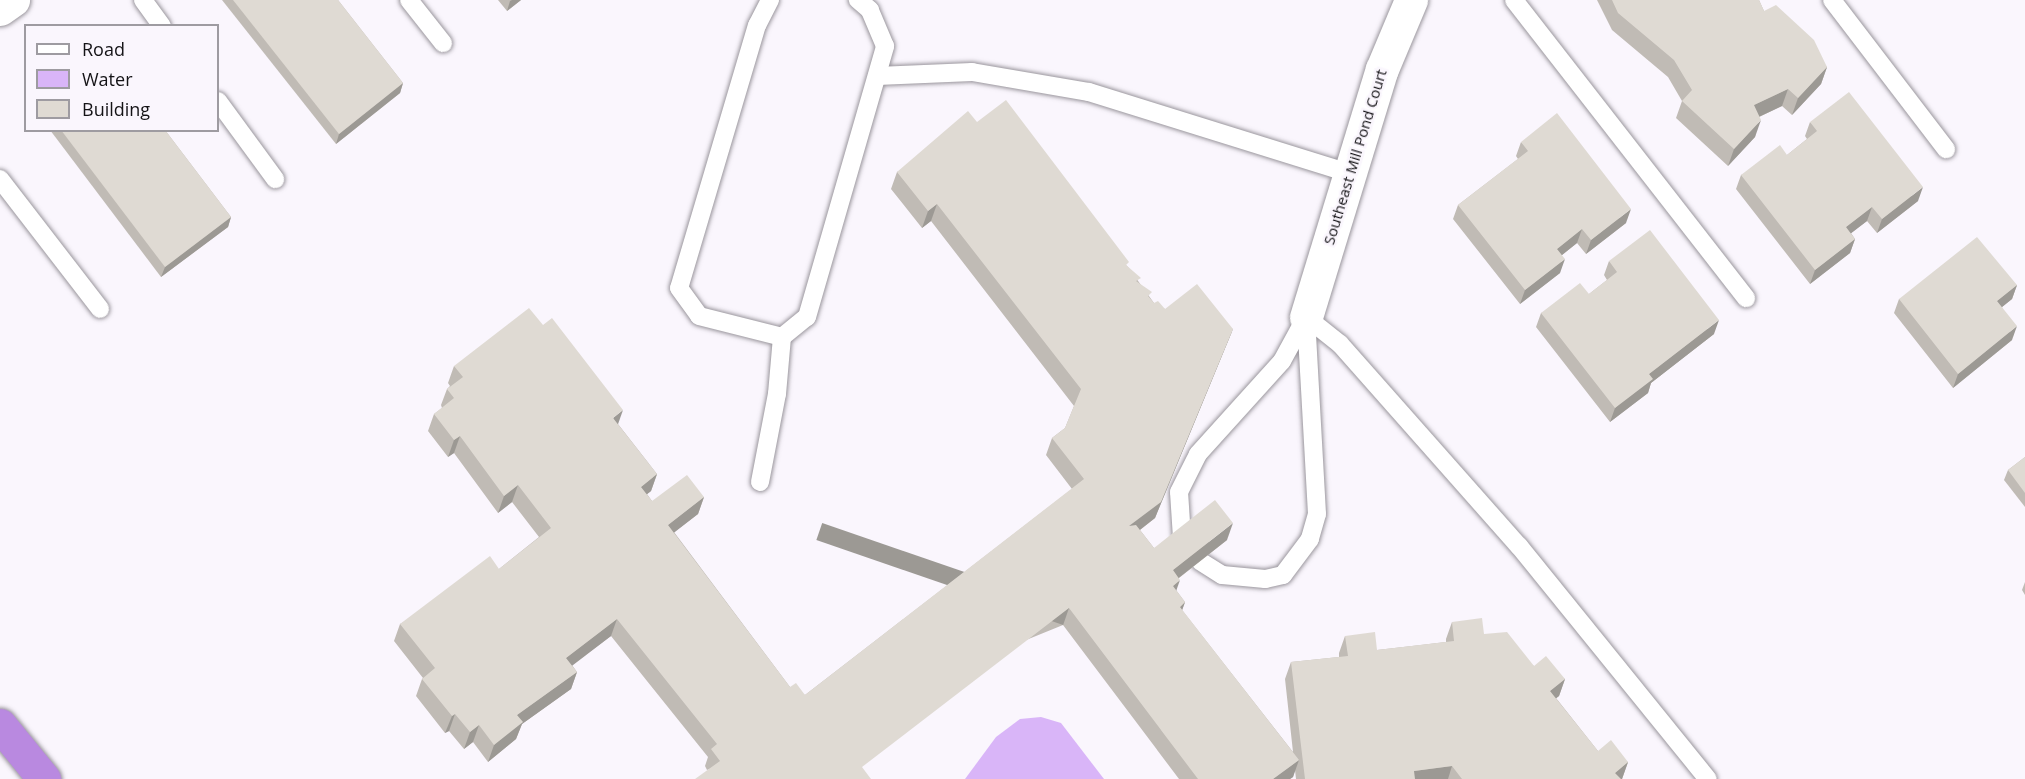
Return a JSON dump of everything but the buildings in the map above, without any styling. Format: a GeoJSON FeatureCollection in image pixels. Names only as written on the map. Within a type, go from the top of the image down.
{"type":"FeatureCollection","features":[{"type":"Feature","properties":{"kind":"highway"},"geometry":{"type":"LineString","coordinates":[[0,725],[44,779]]}},
{"type":"Feature","properties":{"kind":"street"},"geometry":{"type":"LineString","coordinates":[[0,9],[13,0]]}},
{"type":"Feature","properties":{"kind":"street","name":"Southeast Mill Pond Court"},"geometry":{"type":"LineString","coordinates":[[1306,317],[1349,173],[1411,0]]}},
{"type":"Feature","properties":{"kind":"lane"},"geometry":{"type":"LineString","coordinates":[[143,0],[161,24]]}},
{"type":"Feature","properties":{"kind":"lane"},"geometry":{"type":"LineString","coordinates":[[409,0],[443,43]]}},
{"type":"Feature","properties":{"kind":"lane"},"geometry":{"type":"LineString","coordinates":[[770,0],[757,25],[679,288],[699,316],[782,337]]}},
{"type":"Feature","properties":{"kind":"lane"},"geometry":{"type":"LineString","coordinates":[[760,482],[777,394],[782,337],[807,317],[885,46],[870,9],[858,0]]}},
{"type":"Feature","properties":{"kind":"lane"},"geometry":{"type":"LineString","coordinates":[[1514,0],[1746,298]]}},
{"type":"Feature","properties":{"kind":"lane"},"geometry":{"type":"LineString","coordinates":[[1832,0],[1946,149]]}},
{"type":"Feature","properties":{"kind":"lane"},"geometry":{"type":"LineString","coordinates":[[877,76],[972,72],[1089,92],[1349,173]]}},
{"type":"Feature","properties":{"kind":"lane"},"geometry":{"type":"LineString","coordinates":[[219,102],[276,179]]}},
{"type":"Feature","properties":{"kind":"lane"},"geometry":{"type":"LineString","coordinates":[[0,179],[100,309]]}},
{"type":"Feature","properties":{"kind":"lane"},"geometry":{"type":"LineString","coordinates":[[1182,538],[1179,492],[1198,454],[1282,361],[1306,317]]}},
{"type":"Feature","properties":{"kind":"lane"},"geometry":{"type":"LineString","coordinates":[[1200,561],[1222,575],[1265,579],[1283,574],[1310,539],[1317,514],[1306,317]]}},
{"type":"Feature","properties":{"kind":"lane"},"geometry":{"type":"LineString","coordinates":[[1306,317],[1340,344],[1520,546],[1708,779]]}},
{"type":"Feature","properties":{"kind":"water"},"geometry":{"type":"Polygon","coordinates":[[[1041,717],[1061,723],[1104,779],[965,779],[996,737],[1020,719],[1041,717]]]}}]}
